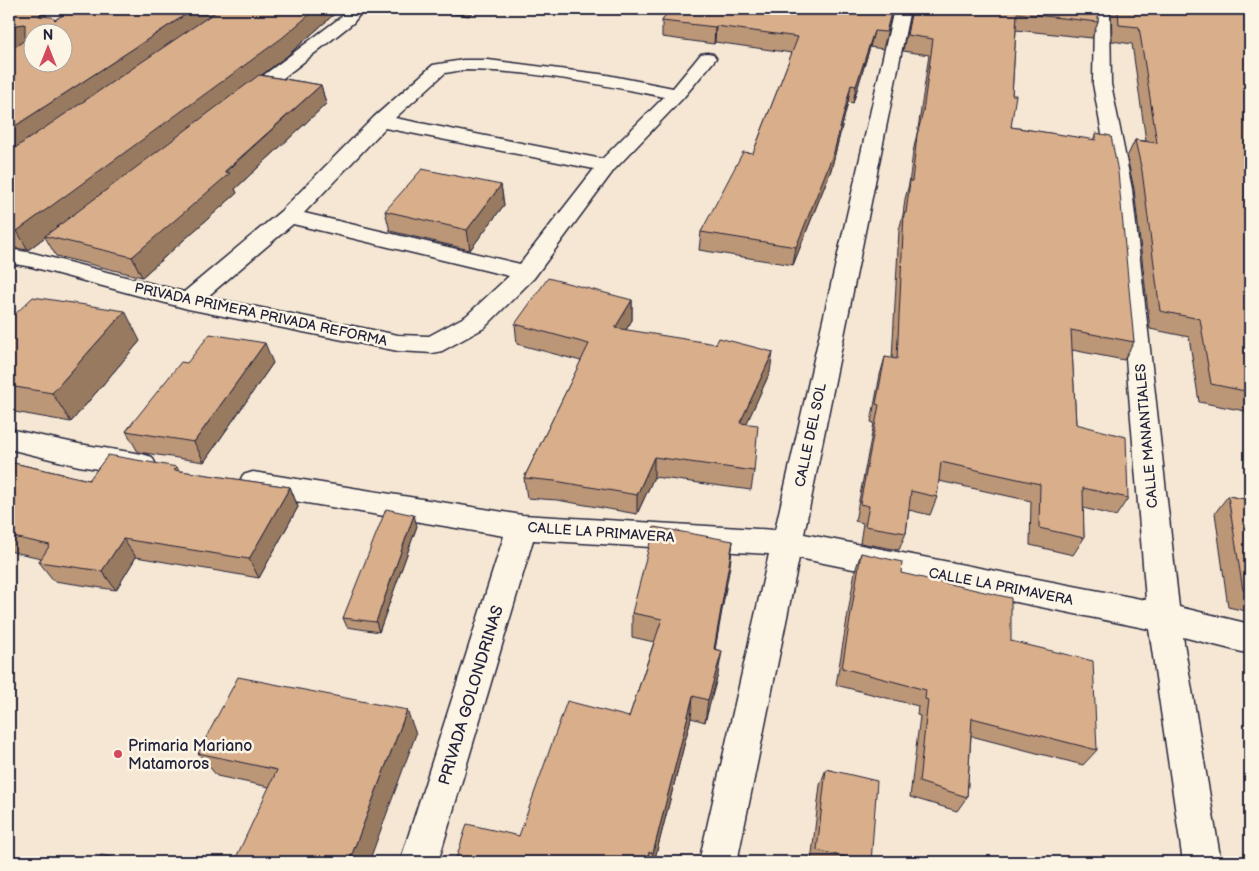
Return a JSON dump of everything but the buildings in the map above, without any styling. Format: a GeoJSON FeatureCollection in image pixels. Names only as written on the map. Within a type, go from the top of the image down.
{"type":"FeatureCollection","features":[{"type":"Feature","properties":{"kind":"street"},"geometry":{"type":"LineString","coordinates":[[229,110],[347,20],[356,9]]}},
{"type":"Feature","properties":{"kind":"street","name":"CALLE DEL SOL"},"geometry":{"type":"LineString","coordinates":[[718,862],[902,9]]}},
{"type":"Feature","properties":{"kind":"street","name":"CALLE MANANTIALES"},"geometry":{"type":"LineString","coordinates":[[1102,9],[1102,84],[1122,189],[1164,618],[1202,862]]}},
{"type":"Feature","properties":{"kind":"street","name":"PRIVADA PRIMERA PRIVADA REFORMA"},"geometry":{"type":"LineString","coordinates":[[9,256],[41,254],[188,302],[398,343],[433,345],[475,322],[526,273],[607,166],[677,94],[707,58]]}},
{"type":"Feature","properties":{"kind":"street"},"geometry":{"type":"LineString","coordinates":[[188,302],[289,216],[381,121],[439,69],[463,65],[488,65],[607,80],[677,94]]}},
{"type":"Feature","properties":{"kind":"street"},"geometry":{"type":"LineString","coordinates":[[381,121],[607,166]]}},
{"type":"Feature","properties":{"kind":"street"},"geometry":{"type":"LineString","coordinates":[[289,216],[526,273]]}},
{"type":"Feature","properties":{"kind":"street"},"geometry":{"type":"LineString","coordinates":[[9,439],[79,455],[168,469]]}},
{"type":"Feature","properties":{"kind":"street","name":"CALLE LA PRIMAVERA"},"geometry":{"type":"LineString","coordinates":[[227,479],[522,527],[786,543],[1164,618],[1250,639]]}},
{"type":"Feature","properties":{"kind":"street","name":"PRIVADA GOLONDRINAS"},"geometry":{"type":"LineString","coordinates":[[419,862],[522,527]]}},
{"type":"Feature","properties":{"kind":"place","name":"Primaria Mariano Matamoros"},"geometry":{"type":"Point","coordinates":[118,754]}}]}
